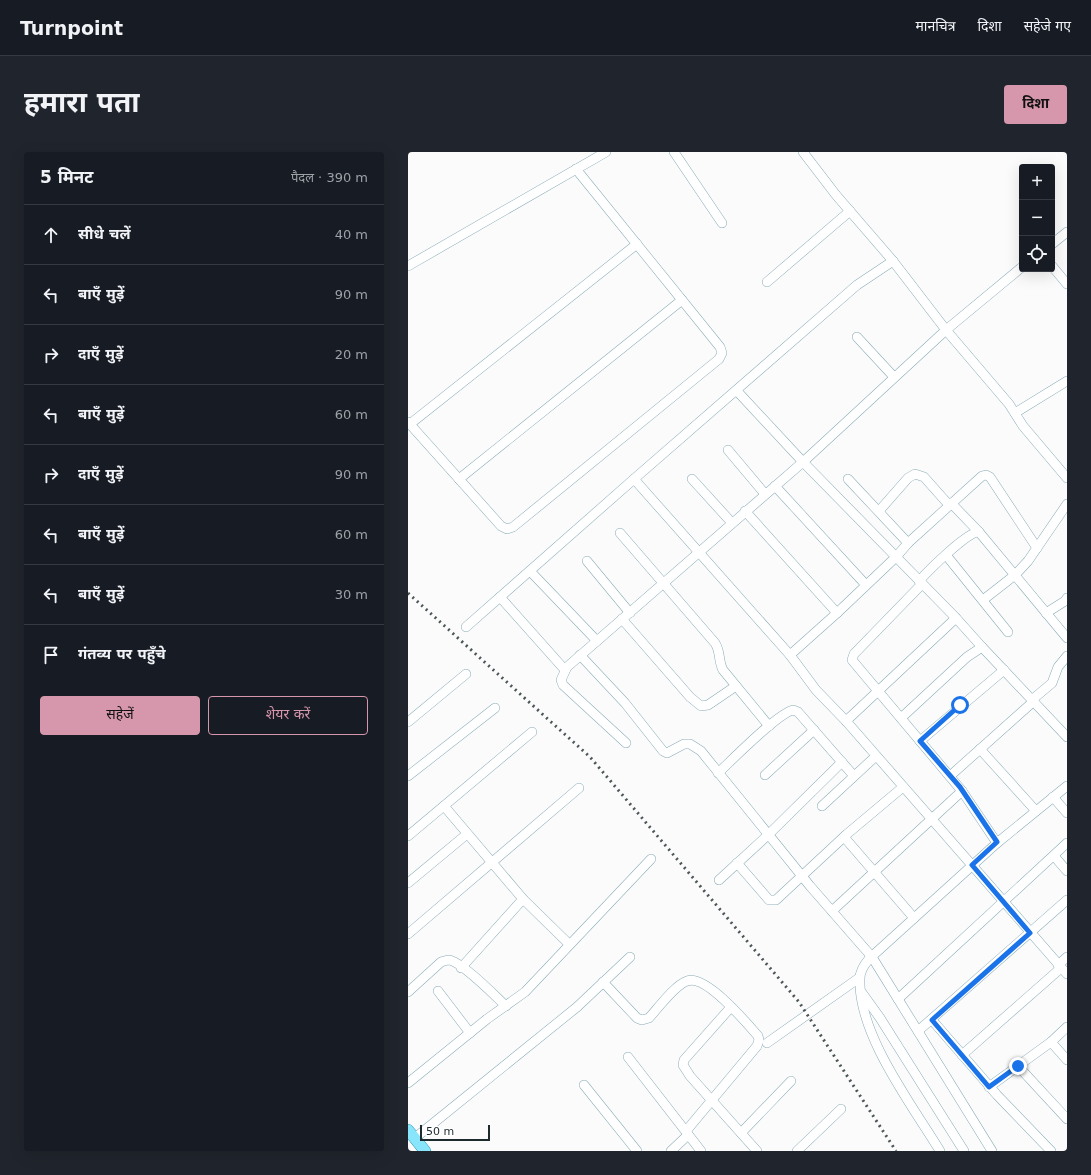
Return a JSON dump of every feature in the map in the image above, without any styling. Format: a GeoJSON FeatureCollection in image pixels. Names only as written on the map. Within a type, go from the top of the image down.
{"type":"FeatureCollection","features":[{"type":"Feature","properties":{"kind":"main road"},"geometry":{"type":"LineString","coordinates":[[411,1134],[425,1151]]}},
{"type":"Feature","properties":{"kind":"street"},"geometry":{"type":"LineString","coordinates":[[408,266],[576,169],[592,155],[606,152]]}},
{"type":"Feature","properties":{"kind":"street"},"geometry":{"type":"LineString","coordinates":[[674,152],[722,223]]}},
{"type":"Feature","properties":{"kind":"street"},"geometry":{"type":"LineString","coordinates":[[803,152],[850,211],[893,261],[946,330],[1015,413],[1023,426],[1067,478]]}},
{"type":"Feature","properties":{"kind":"street"},"geometry":{"type":"LineString","coordinates":[[576,169],[720,347],[722,353],[720,359],[513,527],[506,529],[501,526],[409,423],[636,244]]}},
{"type":"Feature","properties":{"kind":"street"},"geometry":{"type":"LineString","coordinates":[[767,282],[850,211]]}},
{"type":"Feature","properties":{"kind":"street"},"geometry":{"type":"LineString","coordinates":[[1055,242],[1067,232]]}},
{"type":"Feature","properties":{"kind":"street"},"geometry":{"type":"LineString","coordinates":[[466,627],[857,285],[893,261]]}},
{"type":"Feature","properties":{"kind":"street"},"geometry":{"type":"LineString","coordinates":[[626,743],[563,685],[561,680],[565,670],[597,640],[664,584],[803,462],[946,330],[1019,269]]}},
{"type":"Feature","properties":{"kind":"street"},"geometry":{"type":"LineString","coordinates":[[1055,270],[1067,284]]}},
{"type":"Feature","properties":{"kind":"street"},"geometry":{"type":"LineString","coordinates":[[459,479],[682,300]]}},
{"type":"Feature","properties":{"kind":"street"},"geometry":{"type":"LineString","coordinates":[[857,337],[894,377]]}},
{"type":"Feature","properties":{"kind":"street"},"geometry":{"type":"LineString","coordinates":[[1015,413],[1067,382]]}},
{"type":"Feature","properties":{"kind":"street"},"geometry":{"type":"LineString","coordinates":[[737,391],[803,462],[956,618],[1067,737]]}},
{"type":"Feature","properties":{"kind":"street"},"geometry":{"type":"LineString","coordinates":[[728,450],[765,494]]}},
{"type":"Feature","properties":{"kind":"street"},"geometry":{"type":"LineString","coordinates":[[879,511],[908,478],[915,474],[924,476],[979,532],[1067,638]]}},
{"type":"Feature","properties":{"kind":"street"},"geometry":{"type":"LineString","coordinates":[[790,655],[837,613],[896,557],[908,543],[982,476],[988,476],[1037,548]]}},
{"type":"Feature","properties":{"kind":"street"},"geometry":{"type":"LineString","coordinates":[[692,479],[732,524]]}},
{"type":"Feature","properties":{"kind":"street"},"geometry":{"type":"LineString","coordinates":[[848,479],[908,543]]}},
{"type":"Feature","properties":{"kind":"street"},"geometry":{"type":"LineString","coordinates":[[634,480],[700,552],[790,655],[816,690],[846,721],[1062,969]]}},
{"type":"Feature","properties":{"kind":"street"},"geometry":{"type":"LineString","coordinates":[[775,486],[866,585]]}},
{"type":"Feature","properties":{"kind":"street"},"geometry":{"type":"LineString","coordinates":[[982,600],[1015,575],[1037,548],[1067,504]]}},
{"type":"Feature","properties":{"kind":"street"},"geometry":{"type":"LineString","coordinates":[[745,512],[837,613]]}},
{"type":"Feature","properties":{"kind":"street"},"geometry":{"type":"LineString","coordinates":[[979,532],[973,533],[946,554],[852,656],[852,660],[962,791],[997,842]]}},
{"type":"Feature","properties":{"kind":"street"},"geometry":{"type":"LineString","coordinates":[[620,534],[715,643],[719,649],[721,667],[770,726]]}},
{"type":"Feature","properties":{"kind":"street"},"geometry":{"type":"LineString","coordinates":[[946,554],[1008,632]]}},
{"type":"Feature","properties":{"kind":"street"},"geometry":{"type":"LineString","coordinates":[[587,561],[630,613]]}},
{"type":"Feature","properties":{"kind":"street"},"geometry":{"type":"LineString","coordinates":[[530,571],[597,640]]}},
{"type":"Feature","properties":{"kind":"street"},"geometry":{"type":"LineString","coordinates":[[500,597],[565,670]]}},
{"type":"Feature","properties":{"kind":"street"},"geometry":{"type":"LineString","coordinates":[[1046,613],[1065,601],[1067,598]]}},
{"type":"Feature","properties":{"kind":"street"},"geometry":{"type":"LineString","coordinates":[[846,721],[956,618]]}},
{"type":"Feature","properties":{"kind":"street"},"geometry":{"type":"LineString","coordinates":[[622,619],[690,697],[701,706],[708,705],[736,686]]}},
{"type":"Feature","properties":{"kind":"street"},"geometry":{"type":"LineString","coordinates":[[901,718],[967,657],[982,647]]}},
{"type":"Feature","properties":{"kind":"street"},"geometry":{"type":"LineString","coordinates":[[580,655],[625,703],[663,751],[667,753],[684,744],[690,744],[700,751],[802,877],[872,957],[992,1151]]}},
{"type":"Feature","properties":{"kind":"street"},"geometry":{"type":"LineString","coordinates":[[950,776],[1052,683],[1058,667],[1067,656]]}},
{"type":"Feature","properties":{"kind":"street"},"geometry":{"type":"LineString","coordinates":[[920,741],[1004,670]]}},
{"type":"Feature","properties":{"kind":"street"},"geometry":{"type":"LineString","coordinates":[[408,722],[466,674]]}},
{"type":"Feature","properties":{"kind":"street"},"geometry":{"type":"LineString","coordinates":[[408,776],[495,708]]}},
{"type":"Feature","properties":{"kind":"street"},"geometry":{"type":"LineString","coordinates":[[718,773],[770,726],[789,711],[794,710],[798,712],[854,776]]}},
{"type":"Feature","properties":{"kind":"street"},"geometry":{"type":"LineString","coordinates":[[765,775],[814,730]]}},
{"type":"Feature","properties":{"kind":"street"},"geometry":{"type":"LineString","coordinates":[[408,836],[532,732]]}},
{"type":"Feature","properties":{"kind":"street"},"geometry":{"type":"LineString","coordinates":[[980,748],[1036,811]]}},
{"type":"Feature","properties":{"kind":"street"},"geometry":{"type":"LineString","coordinates":[[822,806],[876,756]]}},
{"type":"Feature","properties":{"kind":"street"},"geometry":{"type":"LineString","coordinates":[[719,880],[768,835],[842,762]]}},
{"type":"Feature","properties":{"kind":"street"},"geometry":{"type":"LineString","coordinates":[[940,1151],[873,1039],[865,1018],[861,992],[860,978],[864,966],[997,842],[1067,786]]}},
{"type":"Feature","properties":{"kind":"street"},"geometry":{"type":"LineString","coordinates":[[738,863],[769,900],[772,901],[802,877],[844,837],[903,787]]}},
{"type":"Feature","properties":{"kind":"street"},"geometry":{"type":"LineString","coordinates":[[408,934],[579,788]]}},
{"type":"Feature","properties":{"kind":"street"},"geometry":{"type":"LineString","coordinates":[[832,911],[962,791]]}},
{"type":"Feature","properties":{"kind":"street"},"geometry":{"type":"LineString","coordinates":[[1053,797],[1067,813]]}},
{"type":"Feature","properties":{"kind":"street"},"geometry":{"type":"LineString","coordinates":[[444,806],[524,899],[569,944]]}},
{"type":"Feature","properties":{"kind":"street"},"geometry":{"type":"LineString","coordinates":[[408,883],[467,834]]}},
{"type":"Feature","properties":{"kind":"street"},"geometry":{"type":"LineString","coordinates":[[844,837],[914,918]]}},
{"type":"Feature","properties":{"kind":"street"},"geometry":{"type":"LineString","coordinates":[[898,999],[1067,843]]}},
{"type":"Feature","properties":{"kind":"street"},"geometry":{"type":"LineString","coordinates":[[1054,856],[1067,871]]}},
{"type":"Feature","properties":{"kind":"street"},"geometry":{"type":"LineString","coordinates":[[408,1083],[470,1033],[525,992],[651,859]]}},
{"type":"Feature","properties":{"kind":"street"},"geometry":{"type":"LineString","coordinates":[[461,968],[524,899]]}},
{"type":"Feature","properties":{"kind":"street"},"geometry":{"type":"LineString","coordinates":[[918,1031],[1067,900]]}},
{"type":"Feature","properties":{"kind":"street"},"geometry":{"type":"LineString","coordinates":[[411,1134],[577,1007],[630,956]]}},
{"type":"Feature","properties":{"kind":"street"},"geometry":{"type":"LineString","coordinates":[[962,1055],[1062,969],[1067,957]]}},
{"type":"Feature","properties":{"kind":"street"},"geometry":{"type":"LineString","coordinates":[[408,992],[441,962],[452,961],[506,1006]]}},
{"type":"Feature","properties":{"kind":"street"},"geometry":{"type":"LineString","coordinates":[[767,1044],[860,978]]}},
{"type":"Feature","properties":{"kind":"street"},"geometry":{"type":"LineString","coordinates":[[603,982],[637,1018],[642,1020],[649,1018],[680,984],[687,980],[694,979],[706,985],[731,1007],[754,1031],[759,1040],[757,1046],[671,1151]]}},
{"type":"Feature","properties":{"kind":"street"},"geometry":{"type":"LineString","coordinates":[[438,991],[470,1033]]}},
{"type":"Feature","properties":{"kind":"street"},"geometry":{"type":"LineString","coordinates":[[861,992],[880,1018],[964,1151]]}},
{"type":"Feature","properties":{"kind":"street"},"geometry":{"type":"LineString","coordinates":[[731,1007],[684,1060],[683,1065],[686,1071],[757,1151]]}},
{"type":"Feature","properties":{"kind":"street"},"geometry":{"type":"LineString","coordinates":[[932,1020],[989,1087],[1051,1151]]}},
{"type":"Feature","properties":{"kind":"street"},"geometry":{"type":"LineString","coordinates":[[989,1087],[1051,1042],[1067,1027]]}},
{"type":"Feature","properties":{"kind":"street"},"geometry":{"type":"LineString","coordinates":[[1051,1042],[1067,1060]]}},
{"type":"Feature","properties":{"kind":"street"},"geometry":{"type":"LineString","coordinates":[[628,1057],[701,1151]]}},
{"type":"Feature","properties":{"kind":"street"},"geometry":{"type":"LineString","coordinates":[[1018,1066],[1067,1119]]}},
{"type":"Feature","properties":{"kind":"street"},"geometry":{"type":"LineString","coordinates":[[741,1133],[791,1081]]}},
{"type":"Feature","properties":{"kind":"street"},"geometry":{"type":"LineString","coordinates":[[584,1085],[637,1151]]}},
{"type":"Feature","properties":{"kind":"street"},"geometry":{"type":"LineString","coordinates":[[802,1149],[842,1109]]}},
{"type":"Feature","properties":{"kind":"railway"},"geometry":{"type":"LineString","coordinates":[[408,593],[590,757],[799,1002],[896,1151]]}},
{"type":"Feature","properties":{"kind":"route"},"geometry":{"type":"LineString","coordinates":[[960,705],[920,741],[960,787],[997,842],[972,865],[1030,933],[932,1020],[989,1087],[1018,1066]]}}]}
